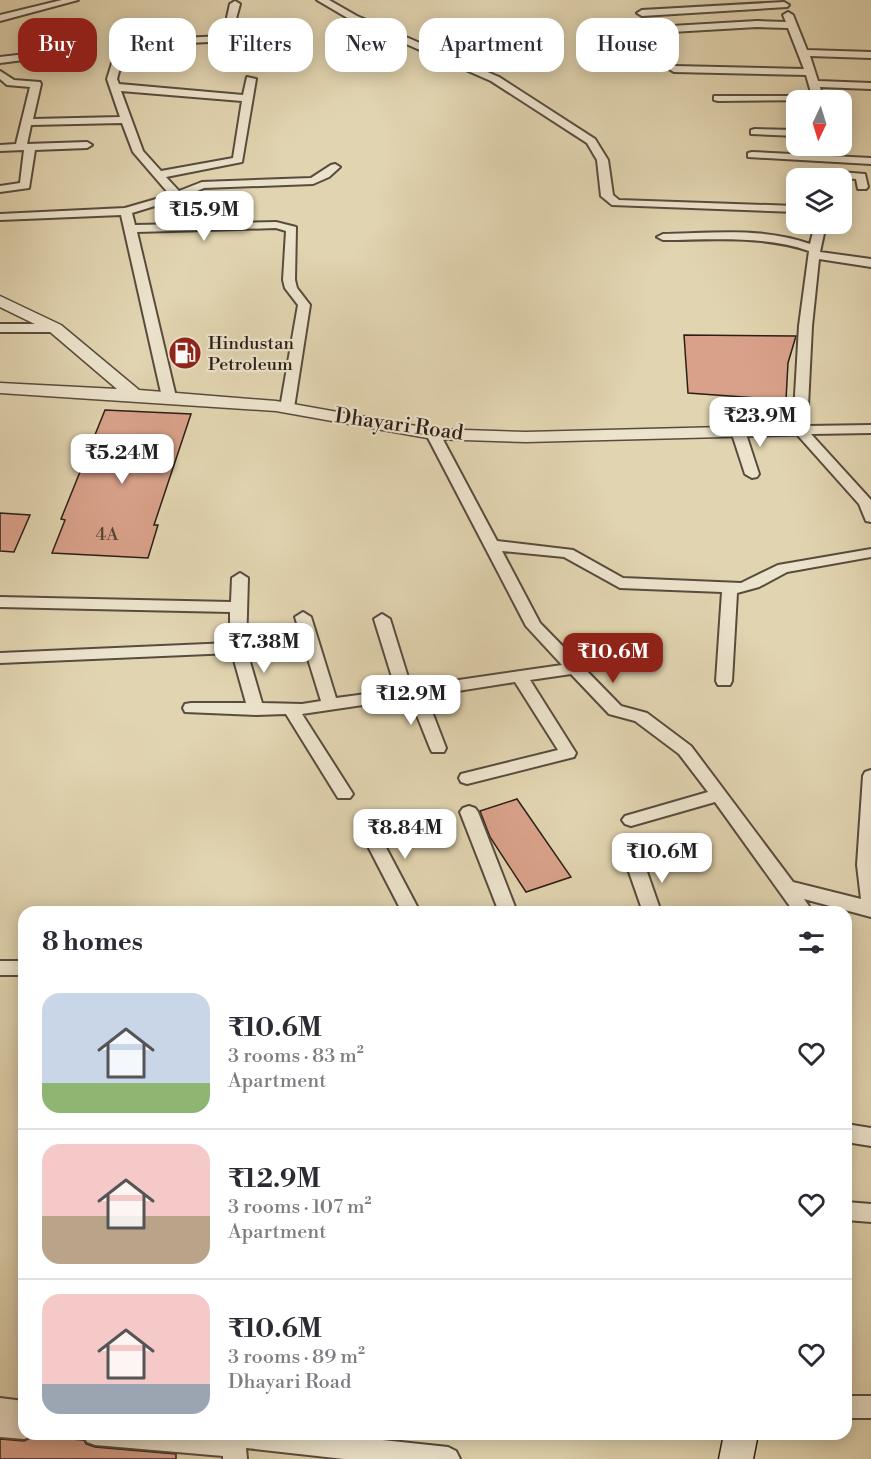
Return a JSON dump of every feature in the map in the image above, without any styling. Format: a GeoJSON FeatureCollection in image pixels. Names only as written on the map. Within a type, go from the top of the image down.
{"type":"FeatureCollection","features":[{"type":"Feature","properties":{"kind":"main road"},"geometry":{"type":"LineString","coordinates":[[736,1459],[740,1440]]}},
{"type":"Feature","properties":{"kind":"street"},"geometry":{"type":"LineString","coordinates":[[0,18],[73,0]]}},
{"type":"Feature","properties":{"kind":"street"},"geometry":{"type":"LineString","coordinates":[[322,0],[354,18],[495,79],[591,141],[598,148],[606,172],[607,196],[616,203],[786,209]]}},
{"type":"Feature","properties":{"kind":"street"},"geometry":{"type":"LineString","coordinates":[[642,14],[783,3],[793,25],[815,90]]}},
{"type":"Feature","properties":{"kind":"street"},"geometry":{"type":"LineString","coordinates":[[177,196],[138,152],[126,120],[112,79],[122,43],[227,39],[235,4]]}},
{"type":"Feature","properties":{"kind":"street"},"geometry":{"type":"LineString","coordinates":[[679,29],[757,24],[793,25]]}},
{"type":"Feature","properties":{"kind":"street"},"geometry":{"type":"LineString","coordinates":[[803,53],[871,55]]}},
{"type":"Feature","properties":{"kind":"street"},"geometry":{"type":"LineString","coordinates":[[0,60],[18,58]]}},
{"type":"Feature","properties":{"kind":"street"},"geometry":{"type":"LineString","coordinates":[[679,69],[871,65]]}},
{"type":"Feature","properties":{"kind":"street"},"geometry":{"type":"LineString","coordinates":[[0,74],[11,83],[36,84],[26,122],[25,186],[0,189]]}},
{"type":"Feature","properties":{"kind":"street"},"geometry":{"type":"LineString","coordinates":[[158,175],[238,160],[251,79]]}},
{"type":"Feature","properties":{"kind":"street"},"geometry":{"type":"LineString","coordinates":[[813,84],[871,86]]}},
{"type":"Feature","properties":{"kind":"street"},"geometry":{"type":"LineString","coordinates":[[115,87],[248,98]]}},
{"type":"Feature","properties":{"kind":"street"},"geometry":{"type":"LineString","coordinates":[[718,98],[786,99]]}},
{"type":"Feature","properties":{"kind":"street"},"geometry":{"type":"LineString","coordinates":[[26,122],[126,120]]}},
{"type":"Feature","properties":{"kind":"street"},"geometry":{"type":"LineString","coordinates":[[755,132],[786,133]]}},
{"type":"Feature","properties":{"kind":"street"},"geometry":{"type":"LineString","coordinates":[[0,148],[87,145]]}},
{"type":"Feature","properties":{"kind":"street"},"geometry":{"type":"LineString","coordinates":[[752,155],[871,161]]}},
{"type":"Feature","properties":{"kind":"street"},"geometry":{"type":"LineString","coordinates":[[824,156],[828,168]]}},
{"type":"Feature","properties":{"kind":"street"},"geometry":{"type":"LineString","coordinates":[[0,217],[126,211],[177,196],[202,185],[313,181],[325,176],[335,167]]}},
{"type":"Feature","properties":{"kind":"street"},"geometry":{"type":"LineString","coordinates":[[852,176],[861,176]]}},
{"type":"Feature","properties":{"kind":"street"},"geometry":{"type":"LineString","coordinates":[[126,211],[169,397]]}},
{"type":"Feature","properties":{"kind":"street"},"geometry":{"type":"LineString","coordinates":[[130,229],[276,225],[292,229],[289,280],[291,288],[304,305],[287,408]]}},
{"type":"Feature","properties":{"kind":"street"},"geometry":{"type":"LineString","coordinates":[[818,234],[814,251],[800,430],[866,503],[871,518]]}},
{"type":"Feature","properties":{"kind":"street"},"geometry":{"type":"LineString","coordinates":[[663,237],[768,238],[802,244],[839,261],[871,263]]}},
{"type":"Feature","properties":{"kind":"street"},"geometry":{"type":"LineString","coordinates":[[0,301],[55,328],[134,395]]}},
{"type":"Feature","properties":{"kind":"street"},"geometry":{"type":"LineString","coordinates":[[0,344],[4,328],[55,328]]}},
{"type":"Feature","properties":{"kind":"street","name":"Dhayari Road"},"geometry":{"type":"LineString","coordinates":[[0,388],[169,397],[287,408],[433,434],[526,437],[800,430]]}},
{"type":"Feature","properties":{"kind":"street"},"geometry":{"type":"LineString","coordinates":[[800,430],[871,429]]}},
{"type":"Feature","properties":{"kind":"street"},"geometry":{"type":"LineString","coordinates":[[738,432],[752,474]]}},
{"type":"Feature","properties":{"kind":"street"},"geometry":{"type":"LineString","coordinates":[[433,434],[534,626],[615,710],[641,717],[685,750],[800,906]]}},
{"type":"Feature","properties":{"kind":"street"},"geometry":{"type":"LineString","coordinates":[[491,545],[568,553],[620,583],[742,588],[783,568],[871,553]]}},
{"type":"Feature","properties":{"kind":"street"},"geometry":{"type":"LineString","coordinates":[[240,578],[238,648],[256,710]]}},
{"type":"Feature","properties":{"kind":"street"},"geometry":{"type":"LineString","coordinates":[[724,681],[729,587]]}},
{"type":"Feature","properties":{"kind":"street"},"geometry":{"type":"LineString","coordinates":[[0,602],[238,607]]}},
{"type":"Feature","properties":{"kind":"street"},"geometry":{"type":"LineString","coordinates":[[303,617],[330,705]]}},
{"type":"Feature","properties":{"kind":"street"},"geometry":{"type":"LineString","coordinates":[[382,619],[410,693],[438,748]]}},
{"type":"Feature","properties":{"kind":"street"},"geometry":{"type":"LineString","coordinates":[[0,658],[238,648]]}},
{"type":"Feature","properties":{"kind":"street"},"geometry":{"type":"LineString","coordinates":[[191,708],[291,710],[577,668]]}},
{"type":"Feature","properties":{"kind":"street"},"geometry":{"type":"LineString","coordinates":[[467,778],[568,753],[520,677]]}},
{"type":"Feature","properties":{"kind":"street"},"geometry":{"type":"LineString","coordinates":[[291,710],[344,794]]}},
{"type":"Feature","properties":{"kind":"street"},"geometry":{"type":"LineString","coordinates":[[786,887],[871,910],[866,865],[871,776]]}},
{"type":"Feature","properties":{"kind":"street"},"geometry":{"type":"LineString","coordinates":[[631,820],[719,795]]}},
{"type":"Feature","properties":{"kind":"street"},"geometry":{"type":"LineString","coordinates":[[469,812],[506,906]]}},
{"type":"Feature","properties":{"kind":"street"},"geometry":{"type":"LineString","coordinates":[[366,825],[408,906]]}},
{"type":"Feature","properties":{"kind":"street"},"geometry":{"type":"LineString","coordinates":[[637,868],[650,906]]}},
{"type":"Feature","properties":{"kind":"street"},"geometry":{"type":"LineString","coordinates":[[0,968],[18,968]]}},
{"type":"Feature","properties":{"kind":"street"},"geometry":{"type":"LineString","coordinates":[[852,1134],[871,1137]]}},
{"type":"Feature","properties":{"kind":"street"},"geometry":{"type":"LineString","coordinates":[[852,1211],[871,1213]]}},
{"type":"Feature","properties":{"kind":"street"},"geometry":{"type":"LineString","coordinates":[[852,1407],[871,1407]]}},
{"type":"Feature","properties":{"kind":"street"},"geometry":{"type":"LineString","coordinates":[[0,1409],[18,1411]]}},
{"type":"Feature","properties":{"kind":"street"},"geometry":{"type":"LineString","coordinates":[[0,1426],[18,1428]]}},
{"type":"Feature","properties":{"kind":"street"},"geometry":{"type":"LineString","coordinates":[[166,1440],[225,1445],[235,1450],[235,1459]]}},
{"type":"Feature","properties":{"kind":"street"},"geometry":{"type":"LineString","coordinates":[[276,1440],[448,1459]]}},
{"type":"Feature","properties":{"kind":"building"},"geometry":{"type":"Polygon","coordinates":[[[684,335],[796,336],[788,363],[786,400],[688,393],[684,335]]]}},
{"type":"Feature","properties":{"kind":"building"},"geometry":{"type":"Polygon","coordinates":[[[105,410],[191,414],[154,525],[158,525],[148,558],[52,553],[65,520],[61,519],[105,410]]]}},
{"type":"Feature","properties":{"kind":"building"},"geometry":{"type":"Polygon","coordinates":[[[0,513],[30,515],[14,552],[0,551],[0,513]]]}},
{"type":"Feature","properties":{"kind":"building"},"geometry":{"type":"Polygon","coordinates":[[[517,799],[571,877],[526,892],[490,837],[480,811],[517,799]]]}},
{"type":"Feature","properties":{"kind":"building"},"geometry":{"type":"Polygon","coordinates":[[[0,1439],[84,1440],[86,1444],[95,1447],[176,1454],[176,1459],[0,1459],[0,1439]]]}},
{"type":"Feature","properties":{"kind":"place","name":"Hindustan Petroleum"},"geometry":{"type":"Point","coordinates":[185,353]}}]}
